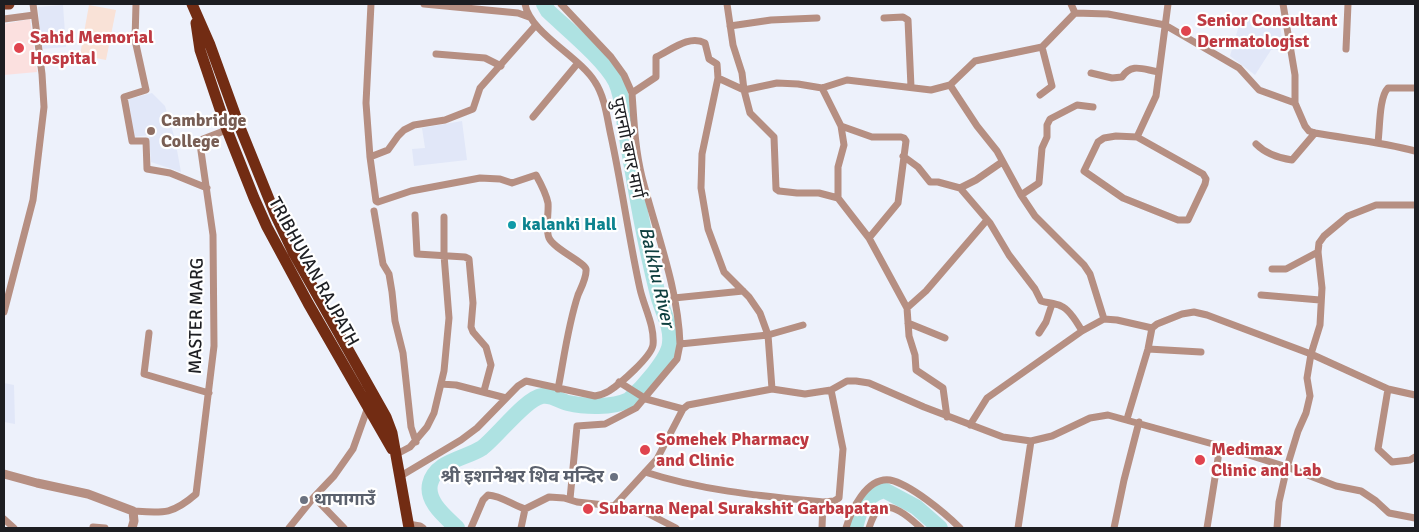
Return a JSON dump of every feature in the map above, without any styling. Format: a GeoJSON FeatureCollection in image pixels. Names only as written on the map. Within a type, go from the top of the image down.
{"type":"FeatureCollection","features":[{"type":"Feature","properties":{"kind":"highway","name":"TRIBHUVAN RAJPATH"},"geometry":{"type":"LineString","coordinates":[[193,7],[210,45],[274,214],[293,252],[386,418],[392,433],[408,526]]}},
{"type":"Feature","properties":{"kind":"highway","name":"TRIBHUVAN RAJPATH"},"geometry":{"type":"LineString","coordinates":[[193,7],[200,50],[227,130],[266,227],[395,455]]}},
{"type":"Feature","properties":{"kind":"main road"},"geometry":{"type":"LineString","coordinates":[[4,4],[9,4]]}},
{"type":"Feature","properties":{"kind":"street"},"geometry":{"type":"LineString","coordinates":[[4,312],[33,200],[43,121],[42,74],[33,4]]}},
{"type":"Feature","properties":{"kind":"street"},"geometry":{"type":"LineString","coordinates":[[136,4],[135,40],[146,90],[124,97],[132,141],[146,141],[148,169],[170,173],[207,188]]}},
{"type":"Feature","properties":{"kind":"street"},"geometry":{"type":"LineString","coordinates":[[371,4],[366,103],[370,157],[376,200],[378,202],[411,191],[480,178],[500,179],[512,183],[536,175],[547,200],[550,240],[586,269],[577,298],[558,389]]}},
{"type":"Feature","properties":{"kind":"street"},"geometry":{"type":"LineString","coordinates":[[424,4],[518,12],[529,17]]}},
{"type":"Feature","properties":{"kind":"street","name":"पुरानाो बगर मार्ग"},"geometry":{"type":"LineString","coordinates":[[400,477],[461,440],[477,428],[506,398],[526,381],[595,396],[621,383],[652,349],[652,338],[640,290],[604,104],[595,81],[536,25],[529,17],[525,4]]}},
{"type":"Feature","properties":{"kind":"street"},"geometry":{"type":"LineString","coordinates":[[561,4],[611,57],[624,75],[632,93],[635,138],[642,175],[666,262],[680,327],[680,344],[677,359],[643,396],[636,408],[605,424],[577,426],[570,499]]}},
{"type":"Feature","properties":{"kind":"street"},"geometry":{"type":"LineString","coordinates":[[727,4],[730,26],[750,113],[774,137],[776,189],[796,194],[820,192],[838,198],[870,238],[907,308],[908,336],[915,355],[916,370],[943,388],[948,417]]}},
{"type":"Feature","properties":{"kind":"street"},"geometry":{"type":"LineString","coordinates":[[1071,4],[1075,13]]}},
{"type":"Feature","properties":{"kind":"street"},"geometry":{"type":"LineString","coordinates":[[1137,137],[1156,96],[1168,4]]}},
{"type":"Feature","properties":{"kind":"street"},"geometry":{"type":"LineString","coordinates":[[1283,4],[1295,75],[1295,103],[1309,131],[1366,142],[1378,142],[1415,151]]}},
{"type":"Feature","properties":{"kind":"street"},"geometry":{"type":"LineString","coordinates":[[1346,48],[1348,4]]}},
{"type":"Feature","properties":{"kind":"street"},"geometry":{"type":"LineString","coordinates":[[718,78],[744,90],[776,83],[822,88],[847,80],[932,90],[950,85],[975,61],[1042,47],[1075,13],[1108,14],[1165,25],[1239,68],[1259,90],[1295,103]]}},
{"type":"Feature","properties":{"kind":"street"},"geometry":{"type":"LineString","coordinates":[[4,20],[34,15]]}},
{"type":"Feature","properties":{"kind":"street"},"geometry":{"type":"LineString","coordinates":[[884,18],[903,17],[908,20],[911,87]]}},
{"type":"Feature","properties":{"kind":"street"},"geometry":{"type":"LineString","coordinates":[[730,26],[771,20],[817,18]]}},
{"type":"Feature","properties":{"kind":"street"},"geometry":{"type":"LineString","coordinates":[[370,157],[388,150],[404,130],[414,125],[445,120],[473,109],[480,88],[536,25]]}},
{"type":"Feature","properties":{"kind":"street"},"geometry":{"type":"LineString","coordinates":[[632,93],[656,77],[656,57],[685,42],[700,41],[705,43],[709,59],[718,64],[718,78],[702,154],[701,188],[708,229],[717,258],[724,272],[749,297],[760,313],[768,335],[772,389]]}},
{"type":"Feature","properties":{"kind":"street"},"geometry":{"type":"LineString","coordinates":[[1040,95],[1052,86],[1042,47]]}},
{"type":"Feature","properties":{"kind":"street"},"geometry":{"type":"LineString","coordinates":[[436,54],[485,58],[501,66]]}},
{"type":"Feature","properties":{"kind":"street"},"geometry":{"type":"LineString","coordinates":[[533,117],[578,63]]}},
{"type":"Feature","properties":{"kind":"street"},"geometry":{"type":"LineString","coordinates":[[1091,73],[1112,78],[1122,77],[1132,67],[1159,72]]}},
{"type":"Feature","properties":{"kind":"street"},"geometry":{"type":"LineString","coordinates":[[950,85],[977,126],[997,151],[1035,216],[1084,265],[1090,274],[1104,319]]}},
{"type":"Feature","properties":{"kind":"street"},"geometry":{"type":"LineString","coordinates":[[822,88],[841,126],[844,145],[838,167],[838,198]]}},
{"type":"Feature","properties":{"kind":"street"},"geometry":{"type":"LineString","coordinates":[[1378,142],[1383,98],[1386,90],[1388,88],[1415,88]]}},
{"type":"Feature","properties":{"kind":"street"},"geometry":{"type":"LineString","coordinates":[[1021,195],[1039,183],[1042,148],[1047,137],[1047,126],[1050,119],[1077,105],[1093,107]]}},
{"type":"Feature","properties":{"kind":"street","name":"MASTER MARG"},"geometry":{"type":"LineString","coordinates":[[133,511],[164,513],[184,504],[196,494],[214,346],[212,235],[201,141],[239,125]]}},
{"type":"Feature","properties":{"kind":"street"},"geometry":{"type":"LineString","coordinates":[[841,126],[872,137],[901,136],[906,141],[898,203],[870,238]]}},
{"type":"Feature","properties":{"kind":"street"},"geometry":{"type":"LineString","coordinates":[[1256,144],[1262,151],[1271,155],[1292,160],[1315,133]]}},
{"type":"Feature","properties":{"kind":"street"},"geometry":{"type":"LineString","coordinates":[[1116,136],[1137,137],[1203,174],[1206,179],[1205,184],[1188,220],[1178,220],[1123,198],[1084,171],[1098,142],[1104,138],[1116,136]]}},
{"type":"Feature","properties":{"kind":"street"},"geometry":{"type":"LineString","coordinates":[[903,156],[918,167],[930,182],[938,182],[960,188],[987,220],[1009,255],[1035,289],[1041,301],[1060,305],[1066,309],[1078,322],[1082,332]]}},
{"type":"Feature","properties":{"kind":"street"},"geometry":{"type":"LineString","coordinates":[[960,188],[976,180],[1002,162]]}},
{"type":"Feature","properties":{"kind":"street"},"geometry":{"type":"LineString","coordinates":[[1277,528],[1279,502],[1287,466],[1306,413],[1310,396],[1307,378],[1311,354],[1320,326],[1321,272],[1318,252],[1319,243],[1324,236],[1348,216],[1376,204],[1415,205]]}},
{"type":"Feature","properties":{"kind":"street"},"geometry":{"type":"LineString","coordinates":[[374,211],[384,264],[389,274],[395,321],[404,353],[411,427],[416,442]]}},
{"type":"Feature","properties":{"kind":"street"},"geometry":{"type":"LineString","coordinates":[[415,215],[417,254],[466,257],[471,264],[473,303],[471,327],[486,347],[491,365],[484,391]]}},
{"type":"Feature","properties":{"kind":"street"},"geometry":{"type":"LineString","coordinates":[[395,455],[416,442],[427,428],[434,413],[441,384],[447,350],[449,318],[444,255],[444,217]]}},
{"type":"Feature","properties":{"kind":"street"},"geometry":{"type":"LineString","coordinates":[[907,308],[926,291],[987,220]]}},
{"type":"Feature","properties":{"kind":"street"},"geometry":{"type":"LineString","coordinates":[[1272,269],[1286,269],[1318,252]]}},
{"type":"Feature","properties":{"kind":"street"},"geometry":{"type":"LineString","coordinates":[[674,298],[743,291]]}},
{"type":"Feature","properties":{"kind":"street"},"geometry":{"type":"LineString","coordinates":[[1261,295],[1320,300]]}},
{"type":"Feature","properties":{"kind":"street"},"geometry":{"type":"LineString","coordinates":[[1039,333],[1046,322],[1052,304]]}},
{"type":"Feature","properties":{"kind":"street"},"geometry":{"type":"LineString","coordinates":[[1127,419],[1148,349],[1152,328],[1177,316],[1194,312],[1207,315],[1311,354],[1388,389],[1415,395]]}},
{"type":"Feature","properties":{"kind":"street"},"geometry":{"type":"LineString","coordinates":[[970,425],[987,398],[1082,332],[1104,319],[1152,328]]}},
{"type":"Feature","properties":{"kind":"street"},"geometry":{"type":"LineString","coordinates":[[908,323],[945,338]]}},
{"type":"Feature","properties":{"kind":"street"},"geometry":{"type":"LineString","coordinates":[[680,344],[768,335],[803,326]]}},
{"type":"Feature","properties":{"kind":"street"},"geometry":{"type":"LineString","coordinates":[[149,333],[144,374],[209,393]]}},
{"type":"Feature","properties":{"kind":"street"},"geometry":{"type":"LineString","coordinates":[[1148,349],[1201,352]]}},
{"type":"Feature","properties":{"kind":"street"},"geometry":{"type":"LineString","coordinates":[[614,506],[657,459],[683,409],[688,405],[772,389],[804,394],[831,390],[847,381],[869,383],[1003,438],[1031,441],[1052,436],[1090,418],[1108,414],[1287,466],[1336,486],[1361,491],[1389,513],[1415,518]]}},
{"type":"Feature","properties":{"kind":"street"},"geometry":{"type":"LineString","coordinates":[[621,383],[643,396],[683,409]]}},
{"type":"Feature","properties":{"kind":"street"},"geometry":{"type":"LineString","coordinates":[[441,384],[484,391],[506,398]]}},
{"type":"Feature","properties":{"kind":"street"},"geometry":{"type":"LineString","coordinates":[[1388,389],[1378,449],[1392,462],[1410,460],[1415,457]]}},
{"type":"Feature","properties":{"kind":"street"},"geometry":{"type":"LineString","coordinates":[[645,472],[702,488],[822,502],[834,501],[839,498],[843,449],[831,390]]}},
{"type":"Feature","properties":{"kind":"street"},"geometry":{"type":"LineString","coordinates":[[289,528],[334,476],[352,449],[368,407]]}},
{"type":"Feature","properties":{"kind":"street"},"geometry":{"type":"LineString","coordinates":[[1114,528],[1139,422]]}},
{"type":"Feature","properties":{"kind":"street"},"geometry":{"type":"LineString","coordinates":[[1018,528],[1031,441]]}},
{"type":"Feature","properties":{"kind":"street"},"geometry":{"type":"LineString","coordinates":[[1207,528],[1220,446]]}},
{"type":"Feature","properties":{"kind":"street"},"geometry":{"type":"LineString","coordinates":[[4,474],[88,494],[133,511],[134,520],[132,528]]}},
{"type":"Feature","properties":{"kind":"street"},"geometry":{"type":"LineString","coordinates":[[846,528],[850,514],[860,498],[871,486],[881,481],[889,480],[926,499],[960,528]]}},
{"type":"Feature","properties":{"kind":"street"},"geometry":{"type":"LineString","coordinates":[[471,528],[482,500],[488,494],[498,496],[514,506],[525,509],[549,497],[641,510],[676,528]]}},
{"type":"Feature","properties":{"kind":"street"},"geometry":{"type":"LineString","coordinates":[[314,497],[344,528]]}},
{"type":"Feature","properties":{"kind":"street"},"geometry":{"type":"LineString","coordinates":[[822,502],[822,528]]}},
{"type":"Feature","properties":{"kind":"street"},"geometry":{"type":"LineString","coordinates":[[869,528],[874,516],[883,508],[891,508],[921,528]]}},
{"type":"Feature","properties":{"kind":"street"},"geometry":{"type":"LineString","coordinates":[[521,528],[525,509]]}},
{"type":"Feature","properties":{"kind":"street"},"geometry":{"type":"LineString","coordinates":[[4,519],[14,528]]}},
{"type":"Feature","properties":{"kind":"street"},"geometry":{"type":"LineString","coordinates":[[408,526],[420,526],[423,528]]}},
{"type":"Feature","properties":{"kind":"street"},"geometry":{"type":"LineString","coordinates":[[93,527],[105,528]]}},
{"type":"Feature","properties":{"kind":"shaded area"},"geometry":{"type":"Polygon","coordinates":[[[63,5],[66,47],[41,49],[38,7],[63,5]]]}},
{"type":"Feature","properties":{"kind":"shaded area"},"geometry":{"type":"Polygon","coordinates":[[[89,5],[116,10],[106,60],[80,55],[89,5]]]}},
{"type":"Feature","properties":{"kind":"shaded area"},"geometry":{"type":"Polygon","coordinates":[[[1242,15],[1280,26],[1284,50],[1271,50],[1255,75],[1230,56],[1242,15]]]}},
{"type":"Feature","properties":{"kind":"shaded area","name":"Sahid Memorial Hospital"},"geometry":{"type":"Polygon","coordinates":[[[30,19],[37,72],[4,75],[4,24],[30,19]]]}},
{"type":"Feature","properties":{"kind":"shaded area"},"geometry":{"type":"Polygon","coordinates":[[[152,93],[165,106],[175,139],[181,172],[151,162],[149,135],[133,137],[129,99],[152,93]]]}},
{"type":"Feature","properties":{"kind":"shaded area"},"geometry":{"type":"Polygon","coordinates":[[[462,121],[467,160],[414,166],[412,149],[425,148],[422,128],[462,121]]]}},
{"type":"Feature","properties":{"kind":"shaded area"},"geometry":{"type":"Polygon","coordinates":[[[4,383],[14,385],[15,424],[4,422],[4,383]]]}},
{"type":"Feature","properties":{"kind":"waterway","name":"Balkhu River"},"geometry":{"type":"LineString","coordinates":[[457,528],[438,509],[431,497],[430,484],[438,470],[444,465],[482,448],[520,410],[535,398],[549,396],[568,403],[590,406],[607,406],[629,400],[660,365],[670,343],[668,325],[658,295],[637,198],[619,89],[611,73],[585,45],[548,11],[544,4]]}},
{"type":"Feature","properties":{"kind":"waterway","name":"Balkhu River"},"geometry":{"type":"LineString","coordinates":[[855,528],[867,500],[884,490],[916,507],[940,528]]}},
{"type":"Feature","properties":{"kind":"place","name":"Senior Consultant Dermatologist"},"geometry":{"type":"Point","coordinates":[1186,31]}},
{"type":"Feature","properties":{"kind":"place","name":"Sahid Memorial Hospital"},"geometry":{"type":"Point","coordinates":[19,48]}},
{"type":"Feature","properties":{"kind":"place","name":"Cambridge College"},"geometry":{"type":"Point","coordinates":[151,131]}},
{"type":"Feature","properties":{"kind":"place","name":"kalanki Hall"},"geometry":{"type":"Point","coordinates":[512,225]}},
{"type":"Feature","properties":{"kind":"place","name":"Somehek Pharmacy and Clinic"},"geometry":{"type":"Point","coordinates":[645,450]}},
{"type":"Feature","properties":{"kind":"place","name":"Medimax Clinic and Lab"},"geometry":{"type":"Point","coordinates":[1200,460]}},
{"type":"Feature","properties":{"kind":"place","name":"श्री इशानेश्वर शिव मन्दिर"},"geometry":{"type":"Point","coordinates":[614,477]}},
{"type":"Feature","properties":{"kind":"place","name":"थापागाउँ"},"geometry":{"type":"Point","coordinates":[304,500]}},
{"type":"Feature","properties":{"kind":"place","name":"Subarna Nepal Surakshit Garbapatan"},"geometry":{"type":"Point","coordinates":[588,509]}}]}
